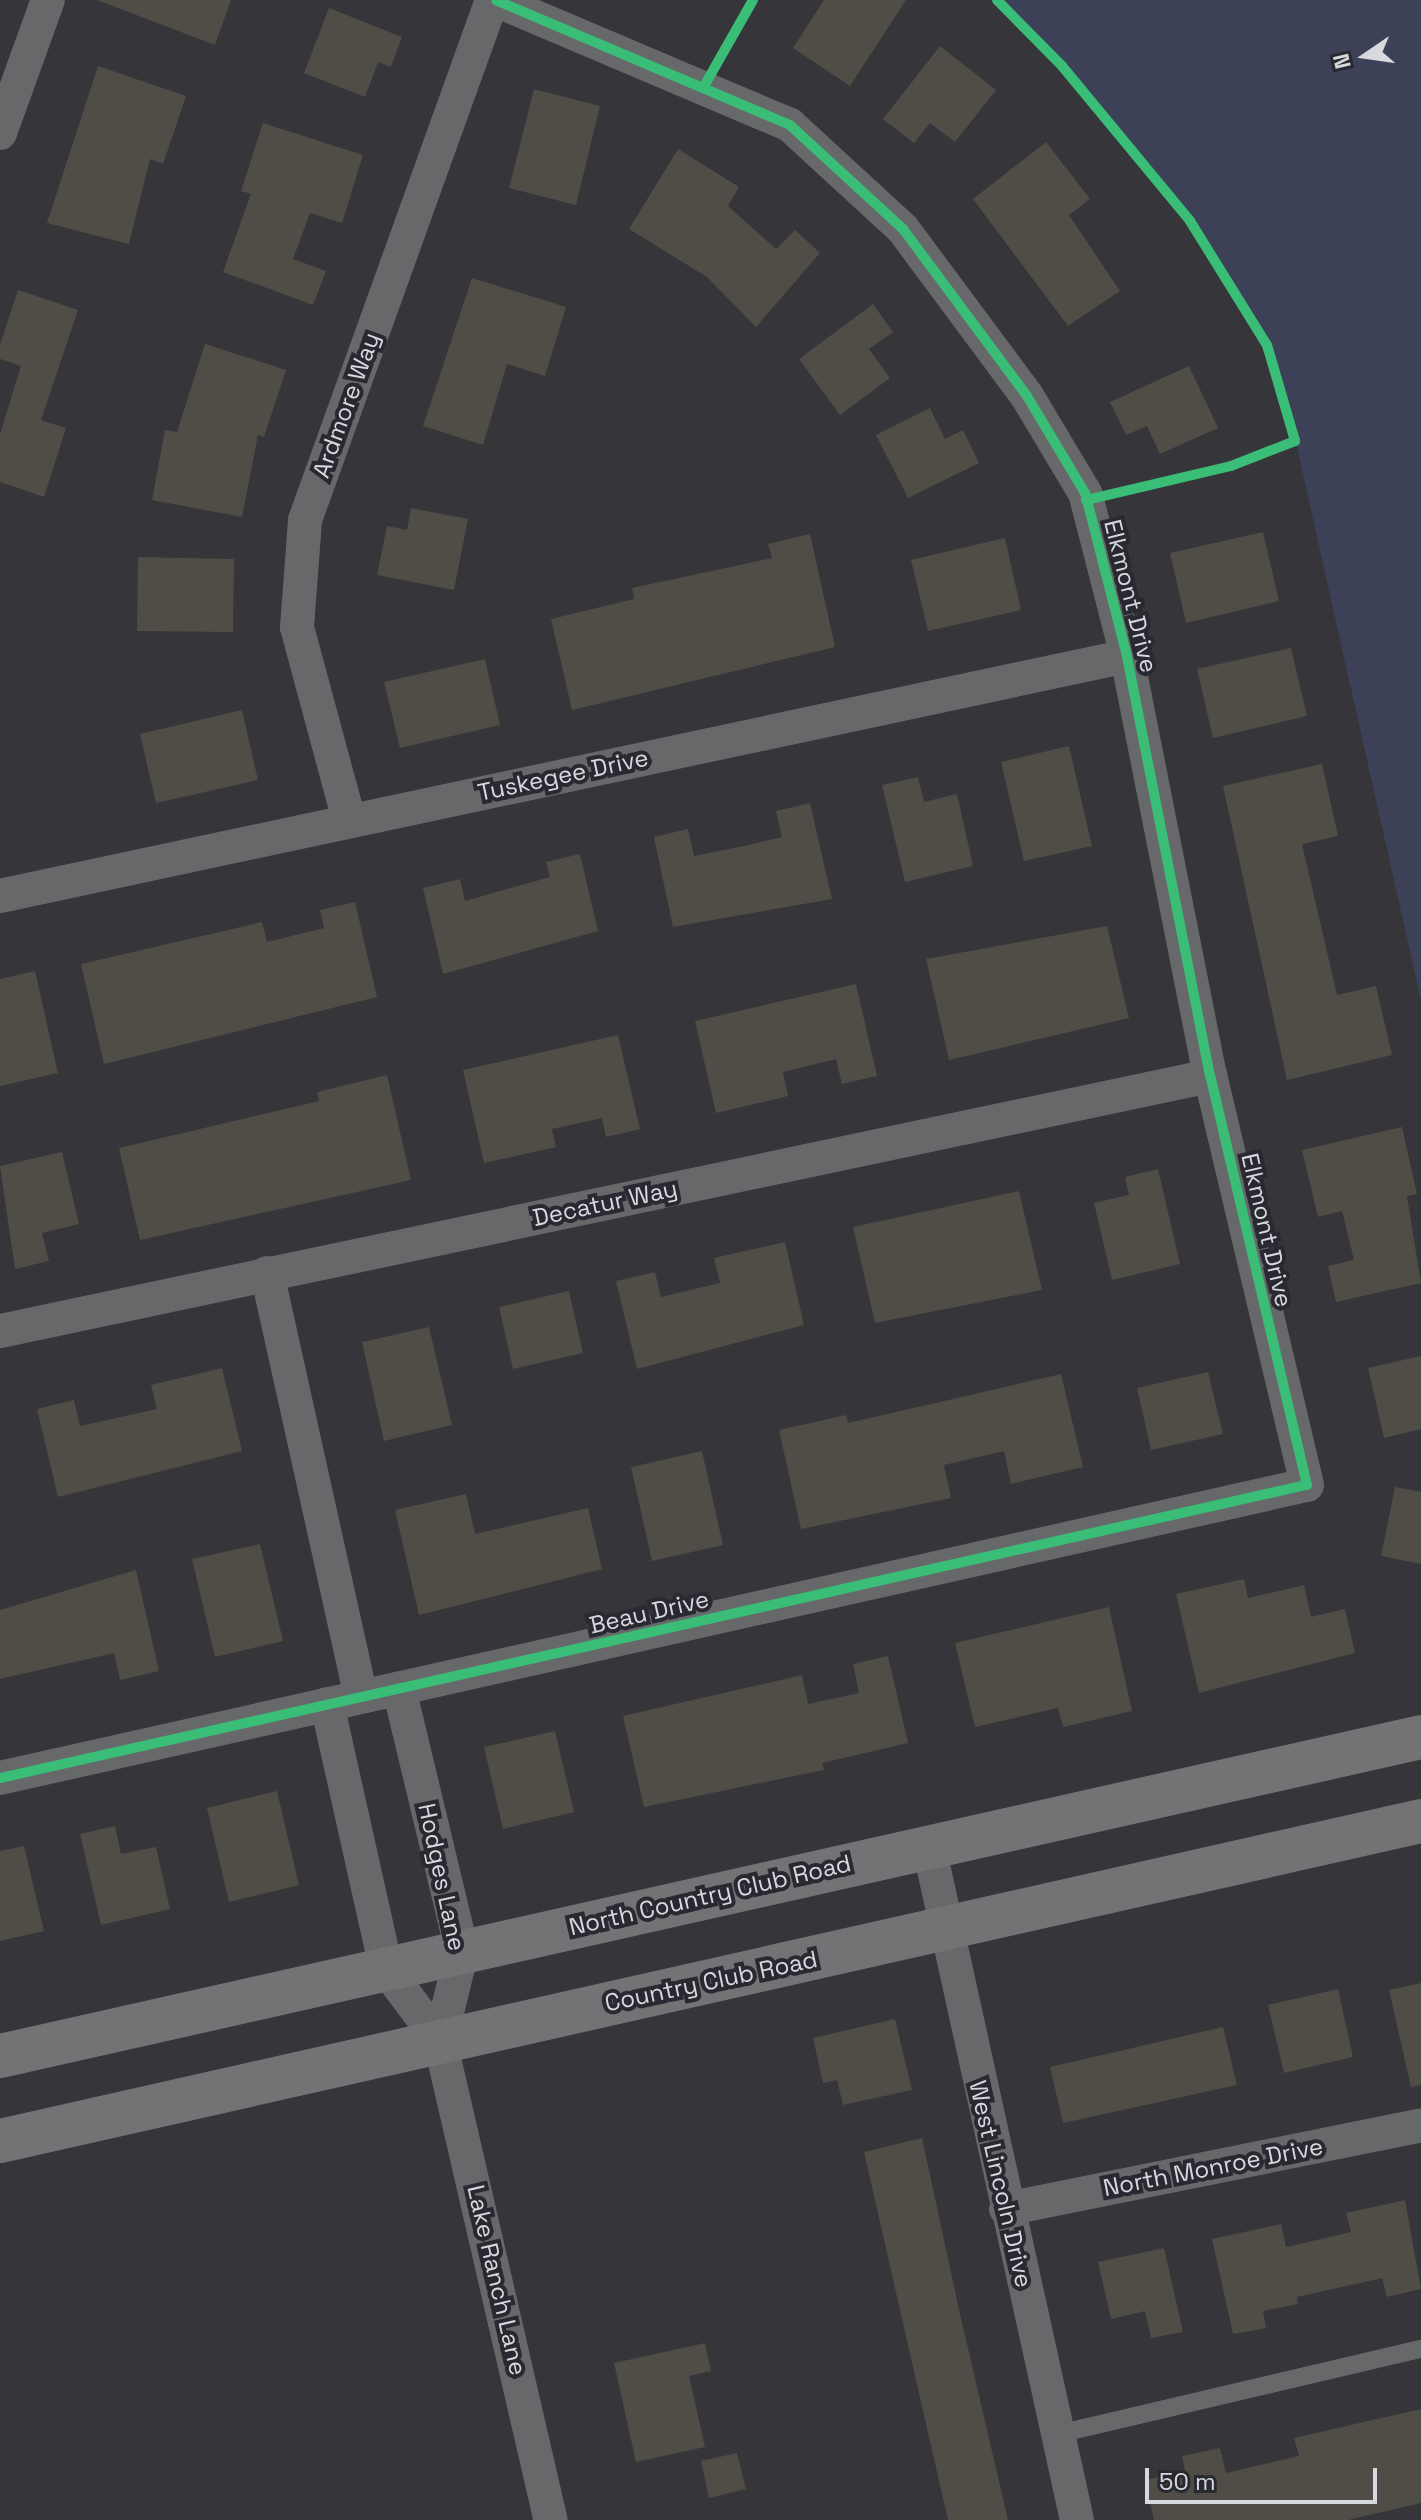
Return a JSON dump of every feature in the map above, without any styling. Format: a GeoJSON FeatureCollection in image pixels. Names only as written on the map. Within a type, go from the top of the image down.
{"type":"FeatureCollection","features":[{"type":"Feature","properties":{"kind":"main road","name":"North Country Club Road"},"geometry":{"type":"LineString","coordinates":[[0,2056],[1421,1737]]}},
{"type":"Feature","properties":{"kind":"main road","name":"Country Club Road"},"geometry":{"type":"LineString","coordinates":[[0,2141],[1421,1821]]}},
{"type":"Feature","properties":{"kind":"street"},"geometry":{"type":"LineString","coordinates":[[0,133],[48,0]]}},
{"type":"Feature","properties":{"kind":"street","name":"Elkmont Drive"},"geometry":{"type":"LineString","coordinates":[[494,0],[790,125],[903,229],[1027,396],[1085,493],[1127,656],[1210,1076],[1307,1485]]}},
{"type":"Feature","properties":{"kind":"street","name":"Ardmore Way"},"geometry":{"type":"LineString","coordinates":[[349,820],[297,627],[305,520],[494,0]]}},
{"type":"Feature","properties":{"kind":"street","name":"Tuskegee Drive"},"geometry":{"type":"LineString","coordinates":[[0,896],[1127,656]]}},
{"type":"Feature","properties":{"kind":"street","name":"Decatur Way"},"geometry":{"type":"LineString","coordinates":[[0,1331],[1210,1076]]}},
{"type":"Feature","properties":{"kind":"street"},"geometry":{"type":"LineString","coordinates":[[267,1273],[361,1697]]}},
{"type":"Feature","properties":{"kind":"street","name":"Beau Drive"},"geometry":{"type":"LineString","coordinates":[[0,1778],[1307,1485]]}},
{"type":"Feature","properties":{"kind":"street","name":"Hodges Lane"},"geometry":{"type":"LineString","coordinates":[[399,1688],[462,1951],[440,2041]]}},
{"type":"Feature","properties":{"kind":"street"},"geometry":{"type":"LineString","coordinates":[[327,1704],[386,1969],[440,2041]]}},
{"type":"Feature","properties":{"kind":"street","name":"West Lincoln Drive"},"geometry":{"type":"LineString","coordinates":[[929,1847],[1006,2209],[1077,2520]]}},
{"type":"Feature","properties":{"kind":"street","name":"Lake Ranch Lane"},"geometry":{"type":"LineString","coordinates":[[440,2041],[551,2520]]}},
{"type":"Feature","properties":{"kind":"street","name":"North Monroe Drive"},"geometry":{"type":"LineString","coordinates":[[1006,2209],[1421,2125]]}},
{"type":"Feature","properties":{"kind":"lane"},"geometry":{"type":"LineString","coordinates":[[1058,2434],[1421,2349]]}},
{"type":"Feature","properties":{"kind":"shaded area"},"geometry":{"type":"Polygon","coordinates":[[[997,0],[1421,0],[1421,1001],[1285,394],[1267,345],[1190,221],[1062,66],[997,0]]]}},
{"type":"Feature","properties":{"kind":"building"},"geometry":{"type":"Polygon","coordinates":[[[97,0],[231,0],[215,45],[97,0]]]}},
{"type":"Feature","properties":{"kind":"building"},"geometry":{"type":"Polygon","coordinates":[[[824,0],[906,0],[850,86],[793,48],[824,0]]]}},
{"type":"Feature","properties":{"kind":"building"},"geometry":{"type":"Polygon","coordinates":[[[329,8],[402,37],[391,67],[378,62],[365,97],[304,73],[329,8]]]}},
{"type":"Feature","properties":{"kind":"building"},"geometry":{"type":"Polygon","coordinates":[[[940,46],[996,90],[955,142],[930,123],[914,143],[883,119],[940,46]]]}},
{"type":"Feature","properties":{"kind":"building"},"geometry":{"type":"Polygon","coordinates":[[[98,66],[186,96],[163,164],[150,159],[129,244],[47,223],[98,66]]]}},
{"type":"Feature","properties":{"kind":"building"},"geometry":{"type":"Polygon","coordinates":[[[534,89],[600,106],[576,205],[509,188],[534,89]]]}},
{"type":"Feature","properties":{"kind":"building"},"geometry":{"type":"Polygon","coordinates":[[[263,123],[363,155],[342,223],[310,213],[293,259],[326,271],[313,305],[223,272],[251,194],[241,191],[263,123]]]}},
{"type":"Feature","properties":{"kind":"building"},"geometry":{"type":"Polygon","coordinates":[[[1046,142],[1090,199],[1069,215],[1120,291],[1068,326],[973,199],[1046,142]]]}},
{"type":"Feature","properties":{"kind":"building"},"geometry":{"type":"Polygon","coordinates":[[[678,149],[739,187],[728,206],[776,249],[795,230],[820,253],[756,327],[707,277],[629,229],[678,149]]]}},
{"type":"Feature","properties":{"kind":"building"},"geometry":{"type":"Polygon","coordinates":[[[472,278],[566,307],[545,376],[507,364],[483,445],[423,426],[472,278]]]}},
{"type":"Feature","properties":{"kind":"building"},"geometry":{"type":"Polygon","coordinates":[[[18,290],[78,310],[41,420],[66,428],[44,497],[0,482],[0,434],[21,366],[0,359],[0,345],[18,290]]]}},
{"type":"Feature","properties":{"kind":"building"},"geometry":{"type":"Polygon","coordinates":[[[873,304],[893,332],[869,349],[890,378],[840,415],[799,359],[873,304]]]}},
{"type":"Feature","properties":{"kind":"building"},"geometry":{"type":"Polygon","coordinates":[[[205,344],[286,370],[264,437],[258,435],[242,517],[152,500],[165,430],[177,432],[205,344]]]}},
{"type":"Feature","properties":{"kind":"building"},"geometry":{"type":"Polygon","coordinates":[[[1189,366],[1218,428],[1160,454],[1147,426],[1126,435],[1110,402],[1189,366]]]}},
{"type":"Feature","properties":{"kind":"building"},"geometry":{"type":"Polygon","coordinates":[[[930,408],[945,439],[963,430],[979,463],[908,498],[876,435],[930,408]]]}},
{"type":"Feature","properties":{"kind":"building"},"geometry":{"type":"Polygon","coordinates":[[[411,508],[468,519],[454,590],[377,575],[387,526],[407,530],[411,508]]]}},
{"type":"Feature","properties":{"kind":"building"},"geometry":{"type":"Polygon","coordinates":[[[1263,532],[1279,601],[1186,623],[1170,553],[1263,532]]]}},
{"type":"Feature","properties":{"kind":"building"},"geometry":{"type":"Polygon","coordinates":[[[810,534],[835,647],[572,710],[551,619],[634,599],[632,588],[772,558],[768,544],[810,534]]]}},
{"type":"Feature","properties":{"kind":"building"},"geometry":{"type":"Polygon","coordinates":[[[1005,538],[1021,610],[928,631],[911,560],[1005,538]]]}},
{"type":"Feature","properties":{"kind":"building"},"geometry":{"type":"Polygon","coordinates":[[[138,557],[234,559],[233,632],[137,631],[138,557]]]}},
{"type":"Feature","properties":{"kind":"building"},"geometry":{"type":"Polygon","coordinates":[[[1291,648],[1307,716],[1213,738],[1197,669],[1291,648]]]}},
{"type":"Feature","properties":{"kind":"building"},"geometry":{"type":"Polygon","coordinates":[[[485,659],[500,725],[400,748],[384,682],[485,659]]]}},
{"type":"Feature","properties":{"kind":"building"},"geometry":{"type":"Polygon","coordinates":[[[242,710],[258,780],[156,803],[140,734],[242,710]]]}},
{"type":"Feature","properties":{"kind":"building"},"geometry":{"type":"Polygon","coordinates":[[[1069,746],[1092,846],[1024,861],[1001,762],[1069,746]]]}},
{"type":"Feature","properties":{"kind":"building"},"geometry":{"type":"Polygon","coordinates":[[[1322,764],[1338,836],[1302,844],[1337,995],[1376,986],[1392,1055],[1287,1080],[1223,786],[1322,764]]]}},
{"type":"Feature","properties":{"kind":"building"},"geometry":{"type":"Polygon","coordinates":[[[918,777],[924,802],[957,794],[973,866],[905,882],[882,785],[918,777]]]}},
{"type":"Feature","properties":{"kind":"building"},"geometry":{"type":"Polygon","coordinates":[[[810,803],[832,899],[673,927],[654,837],[688,829],[694,856],[753,844],[782,837],[776,811],[810,803]]]}},
{"type":"Feature","properties":{"kind":"building"},"geometry":{"type":"Polygon","coordinates":[[[580,854],[598,931],[443,974],[423,888],[460,879],[465,901],[550,877],[546,862],[580,854]]]}},
{"type":"Feature","properties":{"kind":"building"},"geometry":{"type":"Polygon","coordinates":[[[355,902],[377,997],[104,1064],[81,964],[262,922],[267,942],[324,928],[320,910],[355,902]]]}},
{"type":"Feature","properties":{"kind":"building"},"geometry":{"type":"Polygon","coordinates":[[[1107,926],[1129,1018],[949,1060],[926,959],[1107,926]]]}},
{"type":"Feature","properties":{"kind":"building"},"geometry":{"type":"Polygon","coordinates":[[[35,971],[58,1073],[0,1086],[0,979],[35,971]]]}},
{"type":"Feature","properties":{"kind":"building"},"geometry":{"type":"Polygon","coordinates":[[[856,984],[877,1076],[842,1084],[836,1059],[783,1072],[788,1096],[716,1113],[695,1021],[856,984]]]}},
{"type":"Feature","properties":{"kind":"building"},"geometry":{"type":"Polygon","coordinates":[[[618,1035],[640,1129],[606,1137],[602,1118],[552,1129],[556,1147],[484,1163],[463,1070],[618,1035]]]}},
{"type":"Feature","properties":{"kind":"building"},"geometry":{"type":"Polygon","coordinates":[[[387,1075],[411,1180],[140,1240],[119,1148],[319,1101],[317,1092],[387,1075]]]}},
{"type":"Feature","properties":{"kind":"building"},"geometry":{"type":"Polygon","coordinates":[[[1402,1127],[1417,1194],[1407,1196],[1421,1283],[1336,1302],[1328,1266],[1354,1260],[1342,1211],[1318,1217],[1302,1150],[1402,1127]]]}},
{"type":"Feature","properties":{"kind":"building"},"geometry":{"type":"Polygon","coordinates":[[[62,1152],[79,1224],[42,1233],[49,1261],[15,1269],[0,1166],[62,1152]]]}},
{"type":"Feature","properties":{"kind":"building"},"geometry":{"type":"Polygon","coordinates":[[[1158,1169],[1180,1264],[1112,1280],[1094,1203],[1129,1195],[1125,1177],[1158,1169]]]}},
{"type":"Feature","properties":{"kind":"building"},"geometry":{"type":"Polygon","coordinates":[[[1019,1191],[1042,1290],[875,1323],[853,1227],[1019,1191]]]}},
{"type":"Feature","properties":{"kind":"building"},"geometry":{"type":"Polygon","coordinates":[[[785,1242],[804,1325],[637,1369],[616,1281],[655,1272],[661,1297],[720,1283],[714,1258],[785,1242]]]}},
{"type":"Feature","properties":{"kind":"building"},"geometry":{"type":"Polygon","coordinates":[[[569,1291],[583,1353],[513,1369],[499,1307],[569,1291]]]}},
{"type":"Feature","properties":{"kind":"building"},"geometry":{"type":"Polygon","coordinates":[[[429,1327],[452,1425],[384,1441],[362,1342],[429,1327]]]}},
{"type":"Feature","properties":{"kind":"building"},"geometry":{"type":"Polygon","coordinates":[[[1421,1356],[1421,1429],[1384,1438],[1368,1368],[1421,1356]]]}},
{"type":"Feature","properties":{"kind":"building"},"geometry":{"type":"Polygon","coordinates":[[[222,1368],[242,1451],[58,1497],[37,1409],[74,1400],[80,1426],[157,1409],[151,1385],[222,1368]]]}},
{"type":"Feature","properties":{"kind":"building"},"geometry":{"type":"Polygon","coordinates":[[[1208,1372],[1223,1434],[1151,1450],[1137,1388],[1208,1372]]]}},
{"type":"Feature","properties":{"kind":"building"},"geometry":{"type":"Polygon","coordinates":[[[1061,1374],[1083,1467],[1011,1484],[1004,1451],[944,1465],[951,1498],[801,1529],[779,1430],[846,1415],[848,1423],[1061,1374]]]}},
{"type":"Feature","properties":{"kind":"building"},"geometry":{"type":"Polygon","coordinates":[[[702,1451],[723,1545],[652,1561],[631,1467],[702,1451]]]}},
{"type":"Feature","properties":{"kind":"building"},"geometry":{"type":"Polygon","coordinates":[[[1395,1487],[1421,1492],[1421,1564],[1381,1556],[1395,1487]]]}},
{"type":"Feature","properties":{"kind":"building"},"geometry":{"type":"Polygon","coordinates":[[[466,1494],[475,1534],[588,1508],[602,1569],[419,1615],[395,1510],[466,1494]]]}},
{"type":"Feature","properties":{"kind":"building"},"geometry":{"type":"Polygon","coordinates":[[[260,1544],[283,1641],[215,1657],[192,1559],[260,1544]]]}},
{"type":"Feature","properties":{"kind":"building"},"geometry":{"type":"Polygon","coordinates":[[[136,1570],[159,1671],[120,1680],[114,1653],[0,1679],[0,1610],[136,1570]]]}},
{"type":"Feature","properties":{"kind":"building"},"geometry":{"type":"Polygon","coordinates":[[[1244,1579],[1248,1598],[1304,1585],[1311,1617],[1345,1609],[1355,1653],[1199,1693],[1176,1594],[1244,1579]]]}},
{"type":"Feature","properties":{"kind":"building"},"geometry":{"type":"Polygon","coordinates":[[[1109,1607],[1132,1711],[1063,1727],[1058,1708],[975,1727],[955,1643],[1109,1607]]]}},
{"type":"Feature","properties":{"kind":"building"},"geometry":{"type":"Polygon","coordinates":[[[888,1656],[908,1743],[822,1763],[824,1770],[644,1807],[623,1716],[802,1675],[808,1704],[859,1693],[853,1664],[888,1656]]]}},
{"type":"Feature","properties":{"kind":"building"},"geometry":{"type":"Polygon","coordinates":[[[555,1731],[574,1812],[503,1829],[484,1747],[555,1731]]]}},
{"type":"Feature","properties":{"kind":"building"},"geometry":{"type":"Polygon","coordinates":[[[277,1791],[299,1885],[229,1902],[207,1808],[277,1791]]]}},
{"type":"Feature","properties":{"kind":"building"},"geometry":{"type":"Polygon","coordinates":[[[115,1826],[121,1854],[156,1847],[170,1909],[101,1925],[80,1834],[115,1826]]]}},
{"type":"Feature","properties":{"kind":"building"},"geometry":{"type":"Polygon","coordinates":[[[24,1846],[44,1931],[0,1941],[0,1851],[24,1846]]]}},
{"type":"Feature","properties":{"kind":"building"},"geometry":{"type":"Polygon","coordinates":[[[1421,1983],[1421,2085],[1411,2087],[1389,1990],[1421,1983]]]}},
{"type":"Feature","properties":{"kind":"building"},"geometry":{"type":"Polygon","coordinates":[[[1338,1989],[1353,2057],[1284,2073],[1268,2005],[1338,1989]]]}},
{"type":"Feature","properties":{"kind":"building"},"geometry":{"type":"Polygon","coordinates":[[[895,2019],[912,2090],[843,2105],[837,2080],[823,2083],[813,2038],[895,2019]]]}},
{"type":"Feature","properties":{"kind":"building"},"geometry":{"type":"Polygon","coordinates":[[[1223,2027],[1237,2085],[1063,2123],[1050,2067],[1223,2027]]]}},
{"type":"Feature","properties":{"kind":"building"},"geometry":{"type":"Polygon","coordinates":[[[922,2138],[1008,2520],[948,2520],[864,2152],[922,2138]]]}},
{"type":"Feature","properties":{"kind":"building"},"geometry":{"type":"Polygon","coordinates":[[[1405,2200],[1421,2289],[1387,2297],[1382,2278],[1297,2297],[1298,2304],[1263,2311],[1266,2328],[1233,2334],[1212,2239],[1281,2224],[1286,2247],[1351,2232],[1346,2213],[1405,2200]]]}},
{"type":"Feature","properties":{"kind":"building"},"geometry":{"type":"Polygon","coordinates":[[[1164,2248],[1183,2332],[1151,2338],[1145,2311],[1111,2319],[1098,2262],[1164,2248]]]}},
{"type":"Feature","properties":{"kind":"building"},"geometry":{"type":"Polygon","coordinates":[[[705,2343],[711,2371],[689,2376],[705,2447],[636,2462],[614,2363],[705,2343]]]}},
{"type":"Feature","properties":{"kind":"building"},"geometry":{"type":"Polygon","coordinates":[[[1421,2409],[1421,2503],[1348,2520],[1154,2520],[1145,2480],[1185,2471],[1182,2456],[1220,2448],[1226,2473],[1299,2456],[1294,2438],[1421,2409]]]}},
{"type":"Feature","properties":{"kind":"building"},"geometry":{"type":"Polygon","coordinates":[[[737,2453],[746,2489],[709,2498],[701,2461],[737,2453]]]}},
{"type":"Feature","properties":{"kind":"cycle path"},"geometry":{"type":"LineString","coordinates":[[0,1778],[1307,1485],[1210,1076],[1127,656],[1085,493],[1027,396],[903,229],[790,125],[496,0]]}},
{"type":"Feature","properties":{"kind":"cycle path"},"geometry":{"type":"LineString","coordinates":[[703,88],[753,0]]}},
{"type":"Feature","properties":{"kind":"cycle path"},"geometry":{"type":"LineString","coordinates":[[997,0],[1062,66],[1190,221],[1267,345],[1295,441],[1231,466],[1086,500]]}}]}
